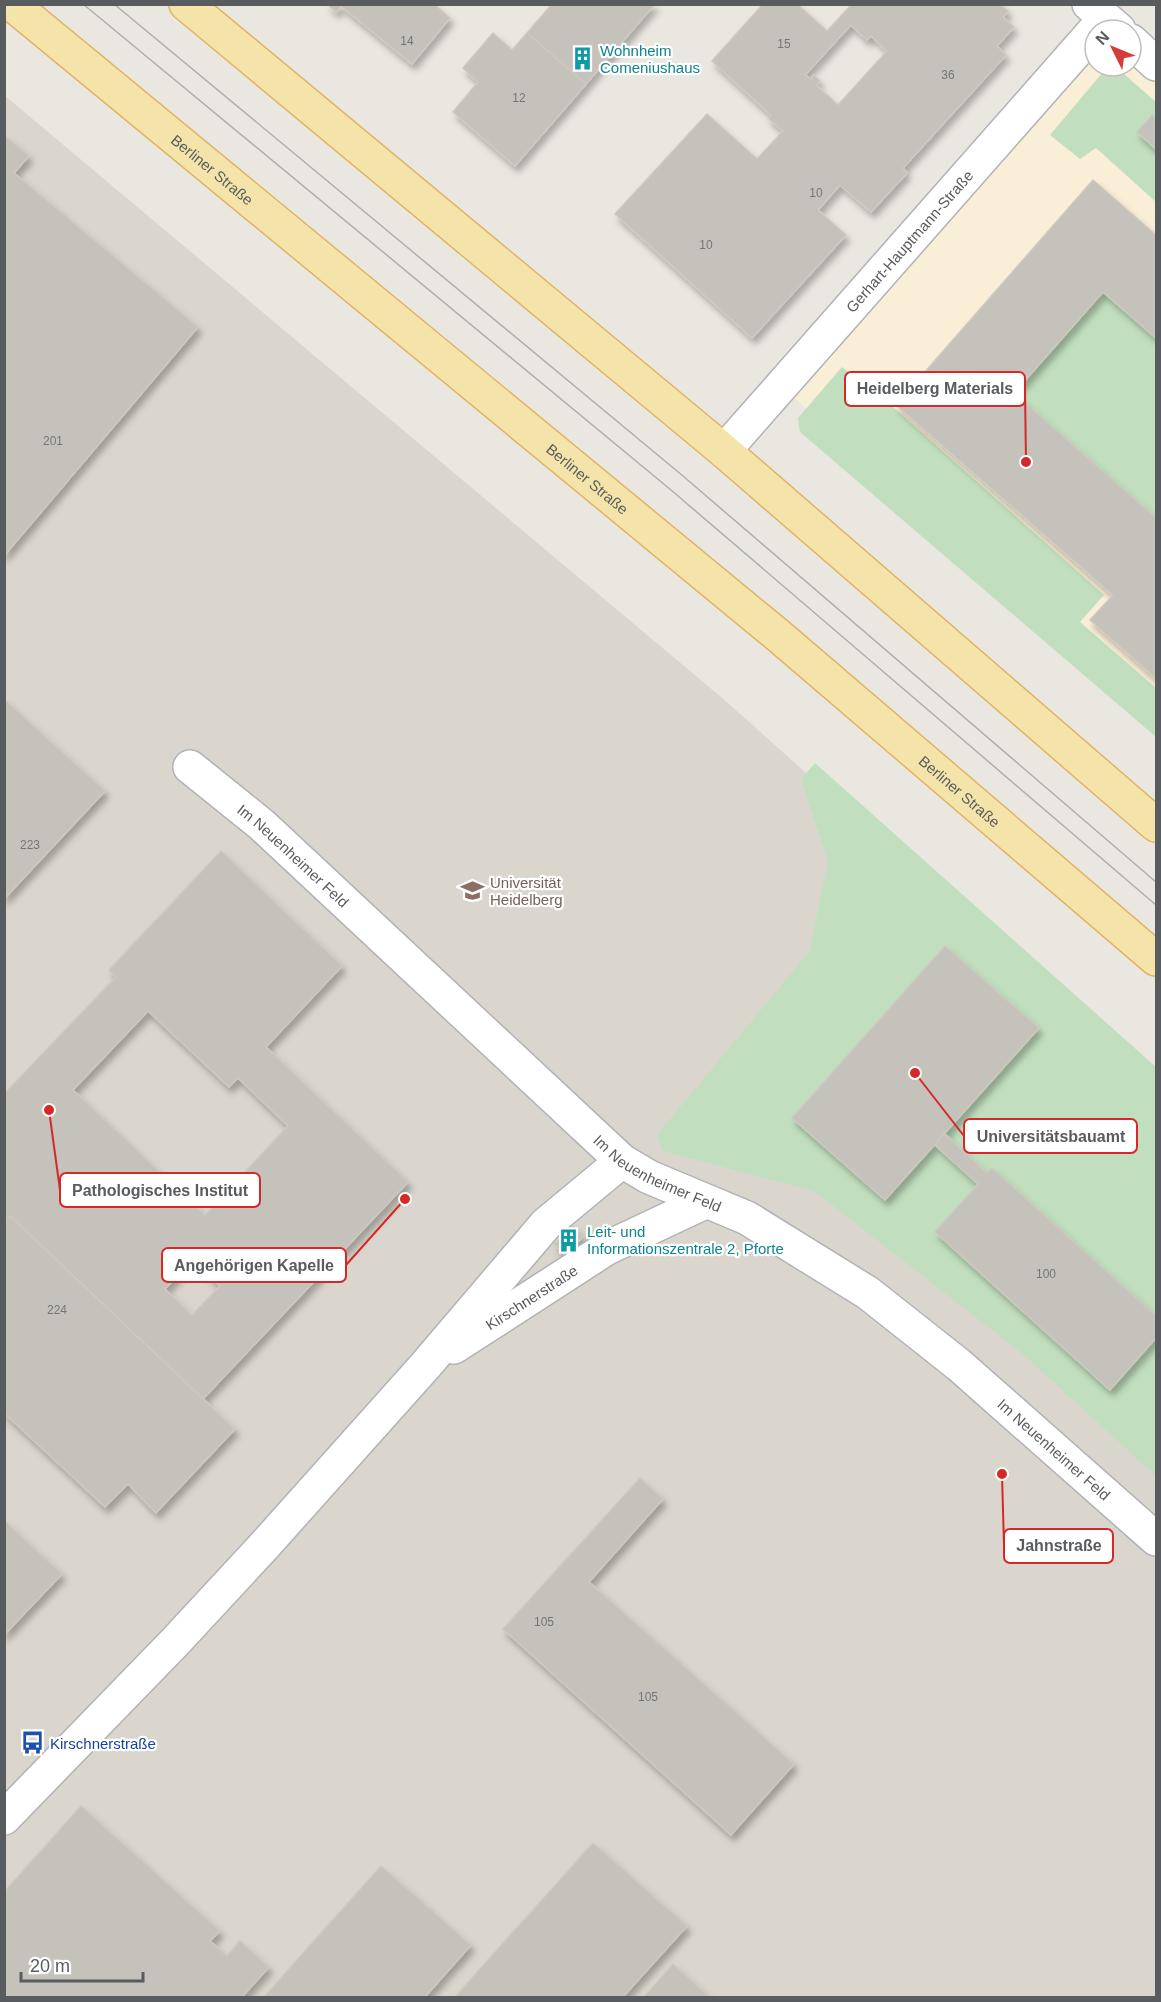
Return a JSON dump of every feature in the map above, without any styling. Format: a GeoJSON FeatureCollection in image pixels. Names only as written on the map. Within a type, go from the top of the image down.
{"type":"FeatureCollection","features":[{"type":"Feature","properties":{"kind":"main road","name":"Berliner Straße"},"geometry":{"type":"LineString","coordinates":[[12,4],[780,637],[1156,959]]}},
{"type":"Feature","properties":{"kind":"main road"},"geometry":{"type":"LineString","coordinates":[[186,4],[724,452],[1156,825]]}},
{"type":"Feature","properties":{"kind":"street","name":"Gerhart-Hauptmann-Straße"},"geometry":{"type":"LineString","coordinates":[[724,452],[1083,44]]}},
{"type":"Feature","properties":{"kind":"street"},"geometry":{"type":"LineString","coordinates":[[1143,52],[1156,64]]}},
{"type":"Feature","properties":{"kind":"street","name":"Im Neuenheimer Feld"},"geometry":{"type":"LineString","coordinates":[[190,767],[262,825],[622,1161],[649,1177],[747,1218],[868,1293],[959,1365],[1156,1539]]}},
{"type":"Feature","properties":{"kind":"street","name":"Kirschnerstraße"},"geometry":{"type":"LineString","coordinates":[[4,1818],[187,1629],[425,1366],[546,1224],[622,1161]]}},
{"type":"Feature","properties":{"kind":"street","name":"Kirschnerstraße"},"geometry":{"type":"LineString","coordinates":[[425,1366],[607,1248],[705,1202]]}},
{"type":"Feature","properties":{"kind":"shaded area"},"geometry":{"type":"Polygon","coordinates":[[[1143,52],[1156,63],[1156,715],[791,395],[1083,57],[1083,78],[1143,78],[1143,52]]]}},
{"type":"Feature","properties":{"kind":"shaded area","name":"Universität Heidelberg"},"geometry":{"type":"Polygon","coordinates":[[[4,95],[721,697],[1156,1085],[1156,1997],[5,1997],[4,95]]]}},
{"type":"Feature","properties":{"kind":"green space"},"geometry":{"type":"Polygon","coordinates":[[[1098,78],[1128,78],[1156,102],[1156,119],[1151,115],[1137,132],[1156,149],[1156,202],[1096,148],[1080,159],[1050,135],[1098,78]]]}},
{"type":"Feature","properties":{"kind":"green space"},"geometry":{"type":"Polygon","coordinates":[[[1103,292],[1156,338],[1156,518],[1014,393],[1103,292]]]}},
{"type":"Feature","properties":{"kind":"green space"},"geometry":{"type":"Polygon","coordinates":[[[842,367],[892,406],[1104,595],[1080,622],[1156,688],[1156,737],[800,432],[798,418],[842,367]]]}},
{"type":"Feature","properties":{"kind":"green space"},"geometry":{"type":"Polygon","coordinates":[[[815,763],[1156,1067],[1156,1476],[1024,1355],[814,1191],[663,1151],[657,1135],[809,952],[828,862],[801,779],[815,763]]]}},
{"type":"Feature","properties":{"kind":"building"},"geometry":{"type":"Polygon","coordinates":[[[327,4],[434,4],[450,18],[412,64],[341,6],[336,12],[327,4]]]}},
{"type":"Feature","properties":{"kind":"building","name":"Wohnheim Comeniushaus"},"geometry":{"type":"Polygon","coordinates":[[[552,4],[655,4],[586,84],[527,33],[552,4]]]}},
{"type":"Feature","properties":{"kind":"building"},"geometry":{"type":"Polygon","coordinates":[[[763,4],[797,4],[827,31],[852,4],[1000,4],[1008,11],[1003,17],[1014,27],[997,46],[1006,55],[903,168],[907,173],[871,212],[840,185],[818,210],[846,235],[752,338],[615,214],[707,114],[757,159],[783,131],[768,118],[771,115],[712,61],[763,4]],[[851,25],[805,75],[811,79],[814,75],[820,81],[816,85],[838,105],[887,51],[871,36],[867,40],[851,25]]]}},
{"type":"Feature","properties":{"kind":"building"},"geometry":{"type":"Polygon","coordinates":[[[493,33],[512,50],[527,33],[586,84],[515,166],[453,112],[478,82],[463,68],[493,33]]]}},
{"type":"Feature","properties":{"kind":"building"},"geometry":{"type":"Polygon","coordinates":[[[1152,115],[1156,119],[1156,149],[1137,132],[1152,115]]]}},
{"type":"Feature","properties":{"kind":"building"},"geometry":{"type":"Polygon","coordinates":[[[4,135],[29,156],[14,173],[198,327],[4,556],[4,135]]]}},
{"type":"Feature","properties":{"kind":"building"},"geometry":{"type":"Polygon","coordinates":[[[1093,180],[1156,235],[1156,338],[1103,292],[1014,393],[1156,518],[1156,678],[1090,620],[1113,595],[896,405],[1093,180]]]}},
{"type":"Feature","properties":{"kind":"building"},"geometry":{"type":"Polygon","coordinates":[[[4,699],[105,791],[4,899],[4,699]]]}},
{"type":"Feature","properties":{"kind":"building"},"geometry":{"type":"Polygon","coordinates":[[[221,851],[342,966],[266,1047],[408,1182],[203,1399],[10,1216],[4,1222],[4,1094],[116,977],[109,970],[221,851]],[[148,1011],[73,1090],[205,1215],[288,1126],[238,1078],[229,1087],[148,1011]],[[192,1260],[165,1289],[192,1315],[220,1286],[192,1260]]]}},
{"type":"Feature","properties":{"kind":"building"},"geometry":{"type":"Polygon","coordinates":[[[945,946],[1039,1028],[885,1200],[792,1118],[945,946]]]}},
{"type":"Feature","properties":{"kind":"building"},"geometry":{"type":"Polygon","coordinates":[[[944,1133],[987,1173],[992,1168],[1156,1316],[1156,1338],[1110,1390],[935,1232],[978,1184],[935,1145],[944,1133]]]}},
{"type":"Feature","properties":{"kind":"building"},"geometry":{"type":"Polygon","coordinates":[[[10,1216],[235,1429],[156,1513],[128,1484],[105,1507],[4,1413],[4,1222],[10,1216]]]}},
{"type":"Feature","properties":{"kind":"building","name":"Leit- und Informationszentrale 2, Pforte"},"geometry":{"type":"Polygon","coordinates":[[[573,1226],[583,1237],[565,1255],[554,1244],[573,1226]]]}},
{"type":"Feature","properties":{"kind":"building"},"geometry":{"type":"Polygon","coordinates":[[[640,1478],[663,1499],[589,1582],[794,1764],[731,1835],[503,1629],[640,1478]]]}},
{"type":"Feature","properties":{"kind":"building"},"geometry":{"type":"Polygon","coordinates":[[[4,1520],[62,1574],[4,1635],[4,1520]]]}},
{"type":"Feature","properties":{"kind":"building"},"geometry":{"type":"Polygon","coordinates":[[[81,1806],[220,1931],[210,1941],[227,1956],[240,1941],[269,1967],[241,1998],[4,1998],[4,1892],[81,1806]]]}},
{"type":"Feature","properties":{"kind":"building"},"geometry":{"type":"Polygon","coordinates":[[[593,1843],[687,1926],[622,1998],[454,1998],[593,1843]]]}},
{"type":"Feature","properties":{"kind":"building"},"geometry":{"type":"Polygon","coordinates":[[[381,1866],[471,1945],[424,1998],[263,1998],[381,1866]]]}},
{"type":"Feature","properties":{"kind":"building"},"geometry":{"type":"Polygon","coordinates":[[[673,1964],[684,1974],[710,1998],[643,1998],[673,1964]]]}},
{"type":"Feature","properties":{"kind":"tram line"},"geometry":{"type":"LineString","coordinates":[[83,4],[671,490],[1156,905]]}},
{"type":"Feature","properties":{"kind":"tram line"},"geometry":{"type":"LineString","coordinates":[[114,4],[683,476],[1156,882]]}},
{"type":"Feature","properties":{"kind":"place","name":"Wohnheim Comeniushaus"},"geometry":{"type":"Point","coordinates":[582,59]}},
{"type":"Feature","properties":{"kind":"place","name":"Heidelberg Materials"},"geometry":{"type":"Point","coordinates":[1026,462]}},
{"type":"Feature","properties":{"kind":"place","name":"Universität Heidelberg"},"geometry":{"type":"Point","coordinates":[472,891]}},
{"type":"Feature","properties":{"kind":"place","name":"Universitätsbauamt"},"geometry":{"type":"Point","coordinates":[915,1073]}},
{"type":"Feature","properties":{"kind":"place","name":"Pathologisches Institut"},"geometry":{"type":"Point","coordinates":[49,1110]}},
{"type":"Feature","properties":{"kind":"place","name":"Angehörigen Kapelle"},"geometry":{"type":"Point","coordinates":[405,1199]}},
{"type":"Feature","properties":{"kind":"place","name":"Leit- und Informationszentrale 2, Pforte"},"geometry":{"type":"Point","coordinates":[569,1240]}},
{"type":"Feature","properties":{"kind":"place","name":"Jahnstraße"},"geometry":{"type":"Point","coordinates":[1002,1474]}},
{"type":"Feature","properties":{"kind":"place","name":"Kirschnerstraße"},"geometry":{"type":"Point","coordinates":[32,1743]}}]}
